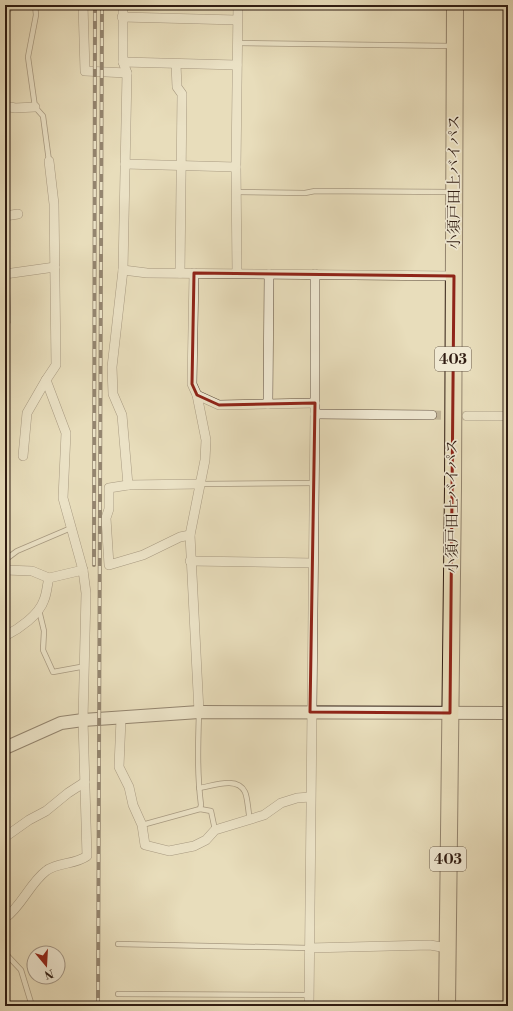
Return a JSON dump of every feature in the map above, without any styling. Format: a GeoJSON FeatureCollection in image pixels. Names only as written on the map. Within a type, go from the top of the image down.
{"type":"FeatureCollection","features":[{"type":"Feature","properties":{"kind":"highway","name":"小須戸田上バイパス"},"geometry":{"type":"LineString","coordinates":[[447,1006],[455,5]]}},
{"type":"Feature","properties":{"kind":"street"},"geometry":{"type":"LineString","coordinates":[[5,10],[11,5]]}},
{"type":"Feature","properties":{"kind":"street"},"geometry":{"type":"LineString","coordinates":[[83,5],[85,71],[127,72]]}},
{"type":"Feature","properties":{"kind":"street"},"geometry":{"type":"LineString","coordinates":[[123,5],[123,62],[127,72],[123,270],[112,366],[113,394],[122,415],[128,485]]}},
{"type":"Feature","properties":{"kind":"street"},"geometry":{"type":"LineString","coordinates":[[237,273],[236,167],[238,5]]}},
{"type":"Feature","properties":{"kind":"street"},"geometry":{"type":"LineString","coordinates":[[122,17],[237,20]]}},
{"type":"Feature","properties":{"kind":"street"},"geometry":{"type":"LineString","coordinates":[[123,62],[237,65]]}},
{"type":"Feature","properties":{"kind":"street"},"geometry":{"type":"LineString","coordinates":[[176,64],[177,87],[182,94],[180,273]]}},
{"type":"Feature","properties":{"kind":"street"},"geometry":{"type":"LineString","coordinates":[[5,106],[15,108],[35,107]]}},
{"type":"Feature","properties":{"kind":"street"},"geometry":{"type":"LineString","coordinates":[[23,456],[27,413],[56,365],[54,204],[49,161]]}},
{"type":"Feature","properties":{"kind":"street"},"geometry":{"type":"LineString","coordinates":[[125,164],[236,167]]}},
{"type":"Feature","properties":{"kind":"street"},"geometry":{"type":"LineString","coordinates":[[5,216],[18,214]]}},
{"type":"Feature","properties":{"kind":"street"},"geometry":{"type":"LineString","coordinates":[[5,274],[55,267]]}},
{"type":"Feature","properties":{"kind":"street"},"geometry":{"type":"LineString","coordinates":[[123,270],[147,273],[454,276]]}},
{"type":"Feature","properties":{"kind":"street"},"geometry":{"type":"LineString","coordinates":[[194,273],[192,384],[197,395],[206,440],[205,460],[190,535],[190,561],[199,712]]}},
{"type":"Feature","properties":{"kind":"street"},"geometry":{"type":"LineString","coordinates":[[268,274],[268,404]]}},
{"type":"Feature","properties":{"kind":"street"},"geometry":{"type":"LineString","coordinates":[[309,1006],[310,712],[315,414],[315,274]]}},
{"type":"Feature","properties":{"kind":"street"},"geometry":{"type":"LineString","coordinates":[[5,292],[6,321]]}},
{"type":"Feature","properties":{"kind":"street"},"geometry":{"type":"LineString","coordinates":[[5,918],[37,878],[48,869],[82,860],[87,856],[83,720],[86,666],[86,593],[83,570],[63,498],[66,433],[46,380]]}},
{"type":"Feature","properties":{"kind":"street"},"geometry":{"type":"LineString","coordinates":[[197,395],[218,405],[315,403]]}},
{"type":"Feature","properties":{"kind":"street"},"geometry":{"type":"LineString","coordinates":[[315,414],[432,415]]}},
{"type":"Feature","properties":{"kind":"street"},"geometry":{"type":"LineString","coordinates":[[467,416],[508,416]]}},
{"type":"Feature","properties":{"kind":"street"},"geometry":{"type":"LineString","coordinates":[[190,535],[180,537],[143,555],[109,565],[106,518],[109,509],[110,488],[128,485],[200,484]]}},
{"type":"Feature","properties":{"kind":"street"},"geometry":{"type":"LineString","coordinates":[[190,561],[313,563]]}},
{"type":"Feature","properties":{"kind":"street"},"geometry":{"type":"LineString","coordinates":[[5,570],[32,571],[49,578],[83,570]]}},
{"type":"Feature","properties":{"kind":"street"},"geometry":{"type":"LineString","coordinates":[[5,636],[15,631],[44,601],[49,578]]}},
{"type":"Feature","properties":{"kind":"street"},"geometry":{"type":"LineString","coordinates":[[5,748],[61,723],[83,720],[121,719],[199,712],[508,713]]}},
{"type":"Feature","properties":{"kind":"street"},"geometry":{"type":"LineString","coordinates":[[121,719],[119,767],[130,787],[133,805],[142,825],[145,845],[169,851],[194,846],[206,840],[215,830],[264,815],[281,803],[298,798],[310,797]]}},
{"type":"Feature","properties":{"kind":"street"},"geometry":{"type":"LineString","coordinates":[[5,837],[29,820],[46,812],[68,793],[85,782]]}},
{"type":"Feature","properties":{"kind":"street"},"geometry":{"type":"LineString","coordinates":[[309,948],[430,945],[447,948]]}},
{"type":"Feature","properties":{"kind":"lane"},"geometry":{"type":"LineString","coordinates":[[35,5],[36,15],[28,57],[35,107],[43,116],[49,161]]}},
{"type":"Feature","properties":{"kind":"lane"},"geometry":{"type":"LineString","coordinates":[[237,43],[455,46]]}},
{"type":"Feature","properties":{"kind":"lane"},"geometry":{"type":"LineString","coordinates":[[236,192],[454,192]]}},
{"type":"Feature","properties":{"kind":"lane"},"geometry":{"type":"LineString","coordinates":[[200,484],[314,483]]}},
{"type":"Feature","properties":{"kind":"lane"},"geometry":{"type":"LineString","coordinates":[[5,560],[16,551],[71,528]]}},
{"type":"Feature","properties":{"kind":"lane"},"geometry":{"type":"LineString","coordinates":[[38,608],[44,632],[44,650],[53,672],[86,666]]}},
{"type":"Feature","properties":{"kind":"lane"},"geometry":{"type":"LineString","coordinates":[[199,712],[197,750],[200,766],[197,777],[201,805],[200,809]]}},
{"type":"Feature","properties":{"kind":"lane"},"geometry":{"type":"LineString","coordinates":[[199,788],[233,782],[245,792],[250,820]]}},
{"type":"Feature","properties":{"kind":"lane"},"geometry":{"type":"LineString","coordinates":[[142,825],[200,809],[211,811],[215,830]]}},
{"type":"Feature","properties":{"kind":"lane"},"geometry":{"type":"LineString","coordinates":[[118,944],[309,948]]}},
{"type":"Feature","properties":{"kind":"lane"},"geometry":{"type":"LineString","coordinates":[[5,953],[21,970],[32,1006]]}},
{"type":"Feature","properties":{"kind":"lane"},"geometry":{"type":"LineString","coordinates":[[118,994],[309,995]]}},
{"type":"Feature","properties":{"kind":"highlighted area"},"geometry":{"type":"Polygon","coordinates":[[[194,273],[454,276],[450,713],[310,712],[315,403],[219,405],[197,395],[192,384],[194,273]]]}},
{"type":"Feature","properties":{"kind":"tunnel"},"geometry":{"type":"LineString","coordinates":[[432,415],[467,416]]}},
{"type":"Feature","properties":{"kind":"railway"},"geometry":{"type":"LineString","coordinates":[[94,565],[95,5]]}},
{"type":"Feature","properties":{"kind":"railway"},"geometry":{"type":"LineString","coordinates":[[98,1006],[102,5]]}}]}
